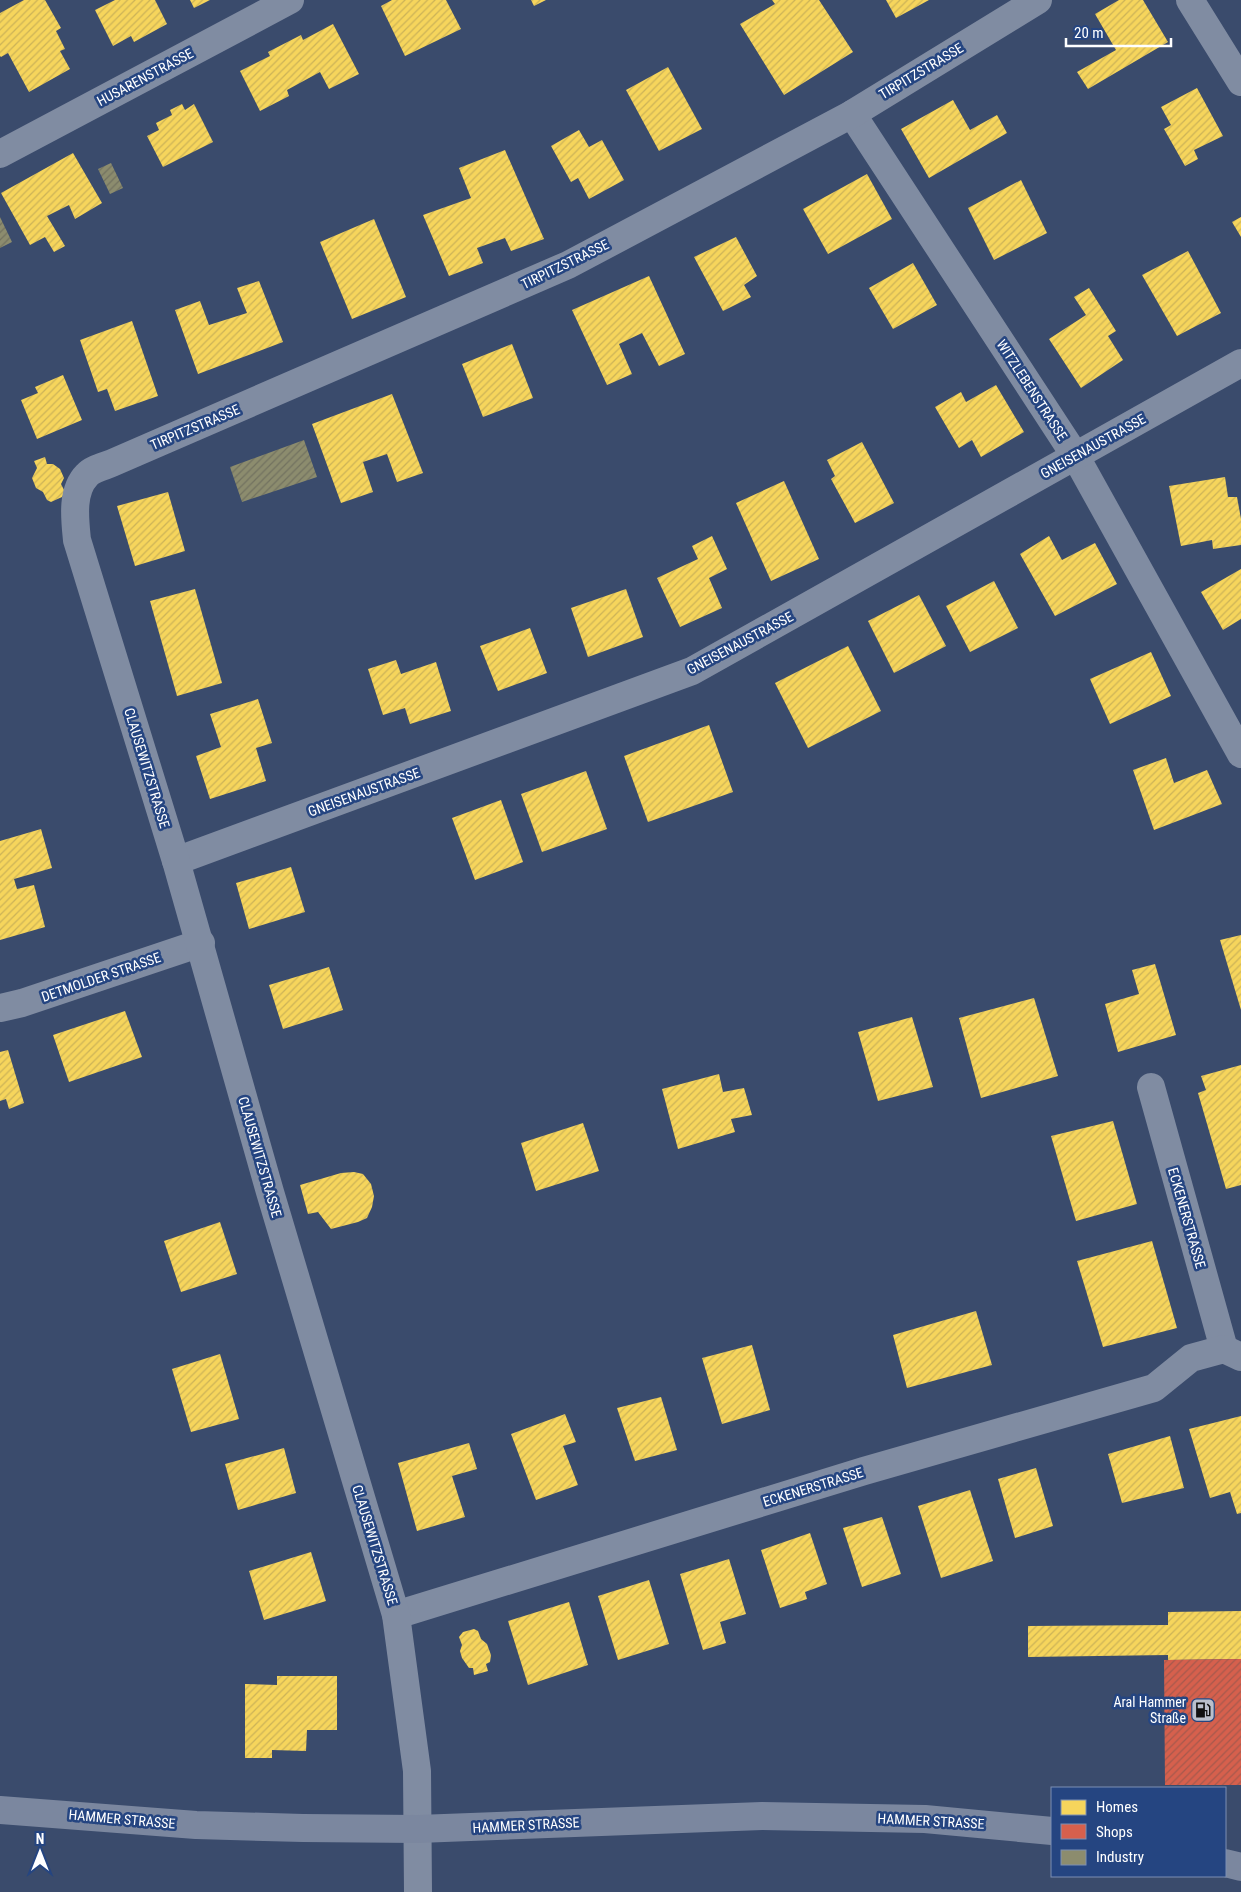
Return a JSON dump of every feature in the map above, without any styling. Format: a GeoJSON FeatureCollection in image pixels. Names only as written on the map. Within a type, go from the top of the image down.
{"type":"FeatureCollection","features":[{"type":"Feature","properties":{"kind":"main road","name":"HAMMER STRASSE"},"geometry":{"type":"LineString","coordinates":[[0,1810],[196,1825],[418,1829],[641,1819],[762,1816],[925,1819],[1051,1831]]}},
{"type":"Feature","properties":{"kind":"main road"},"geometry":{"type":"LineString","coordinates":[[1226,1863],[1241,1867]]}},
{"type":"Feature","properties":{"kind":"street","name":"HUSARENSTRASSE"},"geometry":{"type":"LineString","coordinates":[[0,154],[290,0]]}},
{"type":"Feature","properties":{"kind":"street","name":"TIRPITZSTRASSE"},"geometry":{"type":"LineString","coordinates":[[78,490],[87,474],[112,462],[568,265],[852,114],[1038,0]]}},
{"type":"Feature","properties":{"kind":"street"},"geometry":{"type":"LineString","coordinates":[[1190,0],[1241,82]]}},
{"type":"Feature","properties":{"kind":"street","name":"WITZLEBENSTRASSE"},"geometry":{"type":"LineString","coordinates":[[852,114],[1076,457],[1241,754]]}},
{"type":"Feature","properties":{"kind":"street","name":"GNEISENAUSTRASSE"},"geometry":{"type":"LineString","coordinates":[[176,861],[692,671],[1241,363]]}},
{"type":"Feature","properties":{"kind":"street","name":"CLAUSEWITZSTRASSE"},"geometry":{"type":"LineString","coordinates":[[78,490],[74,515],[77,540],[176,861],[270,1192],[396,1615],[417,1771],[418,1892]]}},
{"type":"Feature","properties":{"kind":"street","name":"DETMOLDER STRASSE"},"geometry":{"type":"LineString","coordinates":[[0,1008],[22,1003],[200,943]]}},
{"type":"Feature","properties":{"kind":"street","name":"ECKENERSTRASSE"},"geometry":{"type":"LineString","coordinates":[[396,1615],[855,1474],[1154,1388],[1190,1358],[1232,1353],[1151,1088]]}},
{"type":"Feature","properties":{"kind":"building: Homes"},"geometry":{"type":"Polygon","coordinates":[[[24,0],[45,0],[61,28],[56,31],[65,49],[60,51],[70,69],[29,92],[8,53],[0,56],[0,13],[24,0]]]}},
{"type":"Feature","properties":{"kind":"building: Homes"},"geometry":{"type":"Polygon","coordinates":[[[115,0],[155,0],[167,24],[134,42],[131,36],[113,46],[95,10],[115,0]]]}},
{"type":"Feature","properties":{"kind":"building: Homes"},"geometry":{"type":"Polygon","coordinates":[[[190,0],[210,0],[194,8],[190,0]]]}},
{"type":"Feature","properties":{"kind":"building: Homes"},"geometry":{"type":"Polygon","coordinates":[[[392,0],[446,0],[461,29],[405,56],[381,6],[392,0]]]}},
{"type":"Feature","properties":{"kind":"building: Homes"},"geometry":{"type":"Polygon","coordinates":[[[531,0],[546,0],[534,6],[531,0]]]}},
{"type":"Feature","properties":{"kind":"building: Homes"},"geometry":{"type":"Polygon","coordinates":[[[772,0],[819,0],[853,52],[784,95],[740,24],[775,4],[772,0]]]}},
{"type":"Feature","properties":{"kind":"building: Homes"},"geometry":{"type":"Polygon","coordinates":[[[886,0],[929,0],[896,18],[886,0]]]}},
{"type":"Feature","properties":{"kind":"building: Homes"},"geometry":{"type":"Polygon","coordinates":[[[1119,0],[1143,0],[1168,42],[1088,89],[1077,72],[1116,50],[1095,14],[1119,0]]]}},
{"type":"Feature","properties":{"kind":"building: Homes"},"geometry":{"type":"Polygon","coordinates":[[[333,24],[359,74],[329,89],[320,72],[287,90],[289,96],[260,111],[240,71],[270,56],[268,52],[301,35],[303,40],[333,24]]]}},
{"type":"Feature","properties":{"kind":"building: Homes"},"geometry":{"type":"Polygon","coordinates":[[[668,67],[702,129],[659,151],[626,90],[668,67]]]}},
{"type":"Feature","properties":{"kind":"building: Homes"},"geometry":{"type":"Polygon","coordinates":[[[1197,88],[1223,136],[1194,150],[1198,159],[1185,166],[1164,129],[1171,125],[1161,107],[1197,88]]]}},
{"type":"Feature","properties":{"kind":"building: Homes"},"geometry":{"type":"Polygon","coordinates":[[[953,100],[970,130],[997,115],[1007,133],[929,178],[901,129],[953,100]]]}},
{"type":"Feature","properties":{"kind":"building: Homes"},"geometry":{"type":"Polygon","coordinates":[[[182,104],[185,110],[194,104],[213,142],[163,167],[147,136],[159,130],[156,123],[172,115],[170,110],[182,104]]]}},
{"type":"Feature","properties":{"kind":"building: Homes"},"geometry":{"type":"Polygon","coordinates":[[[579,130],[589,147],[602,140],[624,180],[589,199],[578,178],[571,182],[551,146],[579,130]]]}},
{"type":"Feature","properties":{"kind":"building: Homes"},"geometry":{"type":"Polygon","coordinates":[[[505,150],[544,239],[511,251],[505,238],[477,248],[483,263],[449,276],[423,215],[471,198],[459,168],[505,150]]]}},
{"type":"Feature","properties":{"kind":"building: Homes"},"geometry":{"type":"Polygon","coordinates":[[[73,153],[102,203],[75,219],[69,205],[47,216],[65,246],[54,252],[45,237],[30,245],[1,193],[73,153]]]}},
{"type":"Feature","properties":{"kind":"building: Homes"},"geometry":{"type":"Polygon","coordinates":[[[867,174],[892,219],[828,254],[803,209],[867,174]]]}},
{"type":"Feature","properties":{"kind":"building: Homes"},"geometry":{"type":"Polygon","coordinates":[[[1021,180],[1047,233],[994,260],[968,208],[1021,180]]]}},
{"type":"Feature","properties":{"kind":"building: Homes"},"geometry":{"type":"Polygon","coordinates":[[[1241,217],[1241,237],[1232,222],[1241,217]]]}},
{"type":"Feature","properties":{"kind":"building: Homes"},"geometry":{"type":"Polygon","coordinates":[[[374,219],[406,297],[352,319],[320,242],[374,219]]]}},
{"type":"Feature","properties":{"kind":"building: Homes"},"geometry":{"type":"Polygon","coordinates":[[[736,237],[757,276],[744,285],[751,297],[723,311],[694,257],[736,237]]]}},
{"type":"Feature","properties":{"kind":"building: Homes"},"geometry":{"type":"Polygon","coordinates":[[[1188,251],[1221,313],[1177,336],[1142,275],[1188,251]]]}},
{"type":"Feature","properties":{"kind":"building: Homes"},"geometry":{"type":"Polygon","coordinates":[[[913,263],[937,305],[893,329],[869,288],[913,263]]]}},
{"type":"Feature","properties":{"kind":"building: Homes"},"geometry":{"type":"Polygon","coordinates":[[[649,276],[685,354],[659,366],[642,333],[619,344],[632,374],[607,385],[572,310],[649,276]]]}},
{"type":"Feature","properties":{"kind":"building: Homes"},"geometry":{"type":"Polygon","coordinates":[[[259,281],[283,342],[198,374],[175,310],[200,301],[209,325],[247,313],[237,288],[259,281]]]}},
{"type":"Feature","properties":{"kind":"building: Homes"},"geometry":{"type":"Polygon","coordinates":[[[1089,288],[1116,331],[1108,336],[1123,360],[1081,388],[1049,339],[1086,315],[1074,297],[1089,288]]]}},
{"type":"Feature","properties":{"kind":"building: Homes"},"geometry":{"type":"Polygon","coordinates":[[[132,321],[158,396],[115,411],[107,389],[98,392],[80,340],[132,321]]]}},
{"type":"Feature","properties":{"kind":"building: Homes"},"geometry":{"type":"Polygon","coordinates":[[[512,344],[533,398],[483,417],[462,364],[512,344]]]}},
{"type":"Feature","properties":{"kind":"building: Homes"},"geometry":{"type":"Polygon","coordinates":[[[63,375],[82,420],[37,439],[21,400],[38,393],[35,387],[63,375]]]}},
{"type":"Feature","properties":{"kind":"building: Homes"},"geometry":{"type":"Polygon","coordinates":[[[996,385],[1024,432],[981,457],[972,440],[959,448],[935,407],[961,392],[966,402],[996,385]]]}},
{"type":"Feature","properties":{"kind":"building: Homes"},"geometry":{"type":"Polygon","coordinates":[[[392,394],[423,473],[397,482],[387,454],[363,462],[373,492],[341,503],[312,424],[392,394]]]}},
{"type":"Feature","properties":{"kind":"building: Homes"},"geometry":{"type":"Polygon","coordinates":[[[862,442],[894,503],[855,523],[831,479],[835,476],[827,460],[862,442]]]}},
{"type":"Feature","properties":{"kind":"building: Homes"},"geometry":{"type":"Polygon","coordinates":[[[45,457],[47,464],[53,464],[60,469],[64,478],[61,484],[65,492],[62,497],[51,502],[47,500],[43,492],[36,488],[32,478],[37,468],[34,461],[45,457]]]}},
{"type":"Feature","properties":{"kind":"building: Homes"},"geometry":{"type":"Polygon","coordinates":[[[1225,477],[1228,497],[1237,497],[1241,519],[1241,545],[1213,549],[1212,540],[1181,546],[1169,486],[1225,477]]]}},
{"type":"Feature","properties":{"kind":"building: Homes"},"geometry":{"type":"Polygon","coordinates":[[[784,481],[819,559],[771,581],[736,503],[784,481]]]}},
{"type":"Feature","properties":{"kind":"building: Homes"},"geometry":{"type":"Polygon","coordinates":[[[168,492],[185,551],[135,566],[117,506],[168,492]]]}},
{"type":"Feature","properties":{"kind":"building: Homes"},"geometry":{"type":"Polygon","coordinates":[[[712,536],[727,569],[709,578],[722,608],[680,627],[657,578],[698,559],[692,546],[712,536]]]}},
{"type":"Feature","properties":{"kind":"building: Homes"},"geometry":{"type":"Polygon","coordinates":[[[1049,536],[1062,560],[1095,543],[1117,584],[1055,616],[1020,554],[1049,536]]]}},
{"type":"Feature","properties":{"kind":"building: Homes"},"geometry":{"type":"Polygon","coordinates":[[[1241,569],[1241,619],[1223,630],[1201,592],[1241,569]]]}},
{"type":"Feature","properties":{"kind":"building: Homes"},"geometry":{"type":"Polygon","coordinates":[[[994,581],[1018,628],[970,652],[946,606],[994,581]]]}},
{"type":"Feature","properties":{"kind":"building: Homes"},"geometry":{"type":"Polygon","coordinates":[[[195,589],[222,683],[177,696],[150,601],[195,589]]]}},
{"type":"Feature","properties":{"kind":"building: Homes"},"geometry":{"type":"Polygon","coordinates":[[[626,589],[643,637],[588,657],[571,608],[626,589]]]}},
{"type":"Feature","properties":{"kind":"building: Homes"},"geometry":{"type":"Polygon","coordinates":[[[919,595],[946,646],[894,673],[868,621],[919,595]]]}},
{"type":"Feature","properties":{"kind":"building: Homes"},"geometry":{"type":"Polygon","coordinates":[[[530,628],[547,673],[498,691],[480,646],[530,628]]]}},
{"type":"Feature","properties":{"kind":"building: Homes"},"geometry":{"type":"Polygon","coordinates":[[[848,646],[881,711],[808,748],[775,683],[848,646]]]}},
{"type":"Feature","properties":{"kind":"building: Homes"},"geometry":{"type":"Polygon","coordinates":[[[1151,652],[1171,696],[1110,724],[1090,679],[1151,652]]]}},
{"type":"Feature","properties":{"kind":"building: Homes"},"geometry":{"type":"Polygon","coordinates":[[[396,660],[401,674],[436,662],[451,711],[410,724],[405,708],[383,715],[368,669],[396,660]]]}},
{"type":"Feature","properties":{"kind":"building: Homes"},"geometry":{"type":"Polygon","coordinates":[[[258,699],[272,743],[256,748],[266,781],[210,799],[196,756],[221,747],[210,714],[258,699]]]}},
{"type":"Feature","properties":{"kind":"building: Homes"},"geometry":{"type":"Polygon","coordinates":[[[709,725],[733,792],[648,822],[624,756],[709,725]]]}},
{"type":"Feature","properties":{"kind":"building: Homes"},"geometry":{"type":"Polygon","coordinates":[[[1166,758],[1174,783],[1207,770],[1222,804],[1154,830],[1133,770],[1166,758]]]}},
{"type":"Feature","properties":{"kind":"building: Homes"},"geometry":{"type":"Polygon","coordinates":[[[586,771],[607,829],[542,852],[521,794],[586,771]]]}},
{"type":"Feature","properties":{"kind":"building: Homes"},"geometry":{"type":"Polygon","coordinates":[[[501,800],[523,862],[475,880],[452,818],[501,800]]]}},
{"type":"Feature","properties":{"kind":"building: Homes"},"geometry":{"type":"Polygon","coordinates":[[[41,829],[52,868],[14,879],[17,889],[34,885],[45,927],[0,940],[0,841],[41,829]]]}},
{"type":"Feature","properties":{"kind":"building: Homes"},"geometry":{"type":"Polygon","coordinates":[[[291,867],[305,912],[249,929],[236,883],[291,867]]]}},
{"type":"Feature","properties":{"kind":"building: Homes"},"geometry":{"type":"Polygon","coordinates":[[[1241,935],[1241,1010],[1220,940],[1241,935]]]}},
{"type":"Feature","properties":{"kind":"building: Homes"},"geometry":{"type":"Polygon","coordinates":[[[1155,964],[1176,1035],[1118,1052],[1105,1004],[1139,994],[1132,970],[1155,964]]]}},
{"type":"Feature","properties":{"kind":"building: Homes"},"geometry":{"type":"Polygon","coordinates":[[[329,967],[343,1010],[283,1029],[269,985],[329,967]]]}},
{"type":"Feature","properties":{"kind":"building: Homes"},"geometry":{"type":"Polygon","coordinates":[[[1034,998],[1058,1076],[981,1098],[959,1018],[1034,998]]]}},
{"type":"Feature","properties":{"kind":"building: Homes"},"geometry":{"type":"Polygon","coordinates":[[[125,1011],[142,1057],[69,1082],[53,1035],[125,1011]]]}},
{"type":"Feature","properties":{"kind":"building: Homes"},"geometry":{"type":"Polygon","coordinates":[[[912,1017],[933,1087],[878,1101],[858,1032],[912,1017]]]}},
{"type":"Feature","properties":{"kind":"building: Homes"},"geometry":{"type":"Polygon","coordinates":[[[8,1050],[24,1103],[9,1109],[6,1099],[0,1101],[0,1052],[8,1050]]]}},
{"type":"Feature","properties":{"kind":"building: Homes"},"geometry":{"type":"Polygon","coordinates":[[[1241,1065],[1241,1185],[1226,1189],[1198,1093],[1206,1090],[1201,1076],[1241,1065]]]}},
{"type":"Feature","properties":{"kind":"building: Homes"},"geometry":{"type":"Polygon","coordinates":[[[719,1074],[723,1092],[744,1088],[752,1115],[731,1119],[735,1132],[678,1149],[662,1089],[719,1074]]]}},
{"type":"Feature","properties":{"kind":"building: Homes"},"geometry":{"type":"Polygon","coordinates":[[[1113,1121],[1137,1204],[1076,1221],[1051,1136],[1113,1121]]]}},
{"type":"Feature","properties":{"kind":"building: Homes"},"geometry":{"type":"Polygon","coordinates":[[[583,1123],[599,1171],[536,1191],[521,1143],[583,1123]]]}},
{"type":"Feature","properties":{"kind":"building: Homes"},"geometry":{"type":"Polygon","coordinates":[[[354,1172],[363,1174],[371,1184],[374,1196],[367,1218],[331,1229],[318,1212],[308,1214],[300,1185],[341,1173],[354,1172]]]}},
{"type":"Feature","properties":{"kind":"building: Homes"},"geometry":{"type":"Polygon","coordinates":[[[220,1222],[237,1274],[181,1292],[164,1241],[220,1222]]]}},
{"type":"Feature","properties":{"kind":"building: Homes"},"geometry":{"type":"Polygon","coordinates":[[[1152,1241],[1177,1328],[1103,1347],[1077,1261],[1152,1241]]]}},
{"type":"Feature","properties":{"kind":"building: Homes"},"geometry":{"type":"Polygon","coordinates":[[[976,1311],[992,1365],[907,1388],[893,1335],[976,1311]]]}},
{"type":"Feature","properties":{"kind":"building: Homes"},"geometry":{"type":"Polygon","coordinates":[[[752,1345],[770,1410],[722,1424],[702,1358],[752,1345]]]}},
{"type":"Feature","properties":{"kind":"building: Homes"},"geometry":{"type":"Polygon","coordinates":[[[220,1354],[239,1419],[191,1432],[172,1369],[220,1354]]]}},
{"type":"Feature","properties":{"kind":"building: Homes"},"geometry":{"type":"Polygon","coordinates":[[[661,1397],[677,1450],[635,1461],[617,1408],[661,1397]]]}},
{"type":"Feature","properties":{"kind":"building: Homes"},"geometry":{"type":"Polygon","coordinates":[[[565,1414],[576,1442],[563,1446],[578,1485],[536,1500],[511,1434],[565,1414]]]}},
{"type":"Feature","properties":{"kind":"building: Homes"},"geometry":{"type":"Polygon","coordinates":[[[1241,1416],[1241,1513],[1237,1514],[1230,1492],[1210,1498],[1189,1429],[1241,1416]]]}},
{"type":"Feature","properties":{"kind":"building: Homes"},"geometry":{"type":"Polygon","coordinates":[[[1170,1436],[1184,1488],[1122,1503],[1108,1454],[1170,1436]]]}},
{"type":"Feature","properties":{"kind":"building: Homes"},"geometry":{"type":"Polygon","coordinates":[[[469,1443],[477,1469],[452,1476],[465,1517],[417,1531],[398,1463],[469,1443]]]}},
{"type":"Feature","properties":{"kind":"building: Homes"},"geometry":{"type":"Polygon","coordinates":[[[284,1448],[296,1493],[238,1510],[225,1464],[284,1448]]]}},
{"type":"Feature","properties":{"kind":"building: Homes"},"geometry":{"type":"Polygon","coordinates":[[[1036,1468],[1053,1526],[1015,1538],[998,1479],[1036,1468]]]}},
{"type":"Feature","properties":{"kind":"building: Homes"},"geometry":{"type":"Polygon","coordinates":[[[970,1490],[993,1561],[941,1578],[918,1506],[970,1490]]]}},
{"type":"Feature","properties":{"kind":"building: Homes"},"geometry":{"type":"Polygon","coordinates":[[[882,1517],[901,1574],[862,1587],[843,1528],[882,1517]]]}},
{"type":"Feature","properties":{"kind":"building: Homes"},"geometry":{"type":"Polygon","coordinates":[[[810,1533],[827,1584],[805,1592],[807,1599],[780,1608],[761,1550],[810,1533]]]}},
{"type":"Feature","properties":{"kind":"building: Homes"},"geometry":{"type":"Polygon","coordinates":[[[311,1552],[326,1601],[264,1620],[249,1571],[311,1552]]]}},
{"type":"Feature","properties":{"kind":"building: Homes"},"geometry":{"type":"Polygon","coordinates":[[[729,1559],[746,1614],[720,1622],[726,1643],[703,1650],[680,1574],[729,1559]]]}},
{"type":"Feature","properties":{"kind":"building: Homes"},"geometry":{"type":"Polygon","coordinates":[[[649,1580],[669,1644],[618,1660],[598,1596],[649,1580]]]}},
{"type":"Feature","properties":{"kind":"building: Homes"},"geometry":{"type":"Polygon","coordinates":[[[569,1602],[588,1665],[528,1685],[508,1621],[569,1602]]]}},
{"type":"Feature","properties":{"kind":"building: Homes"},"geometry":{"type":"Polygon","coordinates":[[[1241,1611],[1241,1659],[1168,1660],[1168,1655],[1028,1657],[1028,1626],[1168,1625],[1168,1612],[1241,1611]]]}},
{"type":"Feature","properties":{"kind":"building: Homes"},"geometry":{"type":"Polygon","coordinates":[[[474,1629],[478,1631],[481,1639],[487,1644],[491,1655],[490,1662],[486,1664],[488,1671],[474,1675],[473,1668],[469,1668],[462,1658],[460,1651],[462,1645],[459,1637],[463,1632],[474,1629]]]}},
{"type":"Feature","properties":{"kind":"building: Homes"},"geometry":{"type":"Polygon","coordinates":[[[277,1676],[337,1676],[337,1730],[307,1730],[306,1751],[272,1750],[272,1758],[245,1758],[245,1684],[277,1685],[277,1676]]]}},
{"type":"Feature","properties":{"kind":"building: Shops","name":"Aral Hammer Straße"},"geometry":{"type":"Polygon","coordinates":[[[1241,1659],[1241,1785],[1165,1785],[1164,1660],[1241,1659]]]}},
{"type":"Feature","properties":{"kind":"building: Industry"},"geometry":{"type":"Polygon","coordinates":[[[111,163],[123,188],[110,194],[98,169],[111,163]]]}},
{"type":"Feature","properties":{"kind":"building: Industry"},"geometry":{"type":"Polygon","coordinates":[[[0,217],[12,242],[0,248],[0,217]]]}},
{"type":"Feature","properties":{"kind":"building: Industry"},"geometry":{"type":"Polygon","coordinates":[[[304,440],[317,477],[242,502],[230,467],[304,440]]]}},
{"type":"Feature","properties":{"kind":"place","name":"Aral Hammer Straße"},"geometry":{"type":"Point","coordinates":[1203,1710]}}]}
